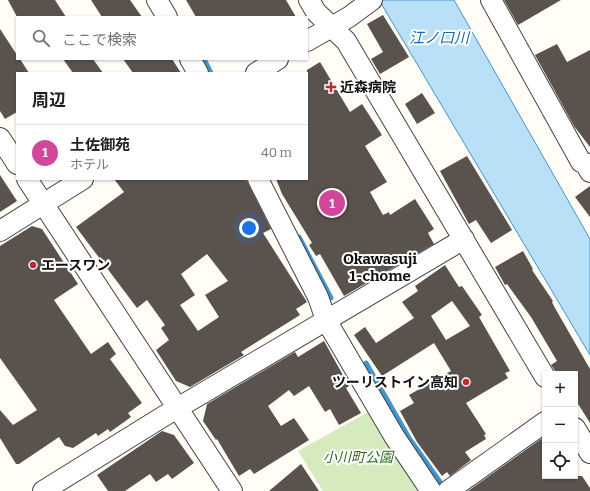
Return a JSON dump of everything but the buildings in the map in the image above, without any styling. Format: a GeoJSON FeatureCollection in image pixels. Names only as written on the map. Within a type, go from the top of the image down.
{"type":"FeatureCollection","features":[{"type":"Feature","properties":{"kind":"street"},"geometry":{"type":"LineString","coordinates":[[157,0],[166,16]]}},
{"type":"Feature","properties":{"kind":"street"},"geometry":{"type":"LineString","coordinates":[[309,0],[316,12],[330,27],[346,40],[542,373]]}},
{"type":"Feature","properties":{"kind":"street"},"geometry":{"type":"LineString","coordinates":[[308,40],[349,17],[372,0]]}},
{"type":"Feature","properties":{"kind":"street"},"geometry":{"type":"LineString","coordinates":[[491,0],[581,162],[588,164]]}},
{"type":"Feature","properties":{"kind":"street"},"geometry":{"type":"LineString","coordinates":[[191,60],[197,72]]}},
{"type":"Feature","properties":{"kind":"street"},"geometry":{"type":"LineString","coordinates":[[258,72],[276,60]]}},
{"type":"Feature","properties":{"kind":"street"},"geometry":{"type":"LineString","coordinates":[[0,138],[16,162]]}},
{"type":"Feature","properties":{"kind":"street"},"geometry":{"type":"LineString","coordinates":[[28,180],[232,491]]}},
{"type":"Feature","properties":{"kind":"street"},"geometry":{"type":"LineString","coordinates":[[0,232],[81,180]]}},
{"type":"Feature","properties":{"kind":"street"},"geometry":{"type":"LineString","coordinates":[[259,180],[318,297],[326,320],[394,436],[431,491]]}},
{"type":"Feature","properties":{"kind":"street"},"geometry":{"type":"LineString","coordinates":[[43,491],[178,408],[464,239]]}},
{"type":"Feature","properties":{"kind":"street"},"geometry":{"type":"LineString","coordinates":[[450,490],[542,424]]}},
{"type":"Feature","properties":{"kind":"street"},"geometry":{"type":"LineString","coordinates":[[578,433],[590,453]]}},
{"type":"Feature","properties":{"kind":"green space","name":"小川町公園"},"geometry":{"type":"Polygon","coordinates":[[[370,411],[423,491],[323,491],[298,451],[370,411]]]}},
{"type":"Feature","properties":{"kind":"water","name":"江ノ口川"},"geometry":{"type":"Polygon","coordinates":[[[379,0],[454,0],[590,239],[590,355],[379,0]]]}},
{"type":"Feature","properties":{"kind":"waterway"},"geometry":{"type":"LineString","coordinates":[[204,60],[210,72]]}},
{"type":"Feature","properties":{"kind":"waterway"},"geometry":{"type":"LineString","coordinates":[[299,237],[331,298]]}},
{"type":"Feature","properties":{"kind":"waterway"},"geometry":{"type":"LineString","coordinates":[[366,363],[409,438],[445,489]]}},
{"type":"Feature","properties":{"kind":"place","name":"近森病院"},"geometry":{"type":"Point","coordinates":[331,87]}},
{"type":"Feature","properties":{"kind":"place","name":"土佐御苑"},"geometry":{"type":"Point","coordinates":[332,203]}},
{"type":"Feature","properties":{"kind":"place","name":"エースワン"},"geometry":{"type":"Point","coordinates":[33,265]}},
{"type":"Feature","properties":{"kind":"place","name":"ツーリストイン高知"},"geometry":{"type":"Point","coordinates":[466,382]}},
{"type":"Feature","properties":{"kind":"district","name":"Okawasuji 1-chome"},"geometry":{"type":"Point","coordinates":[380,268]}}]}
